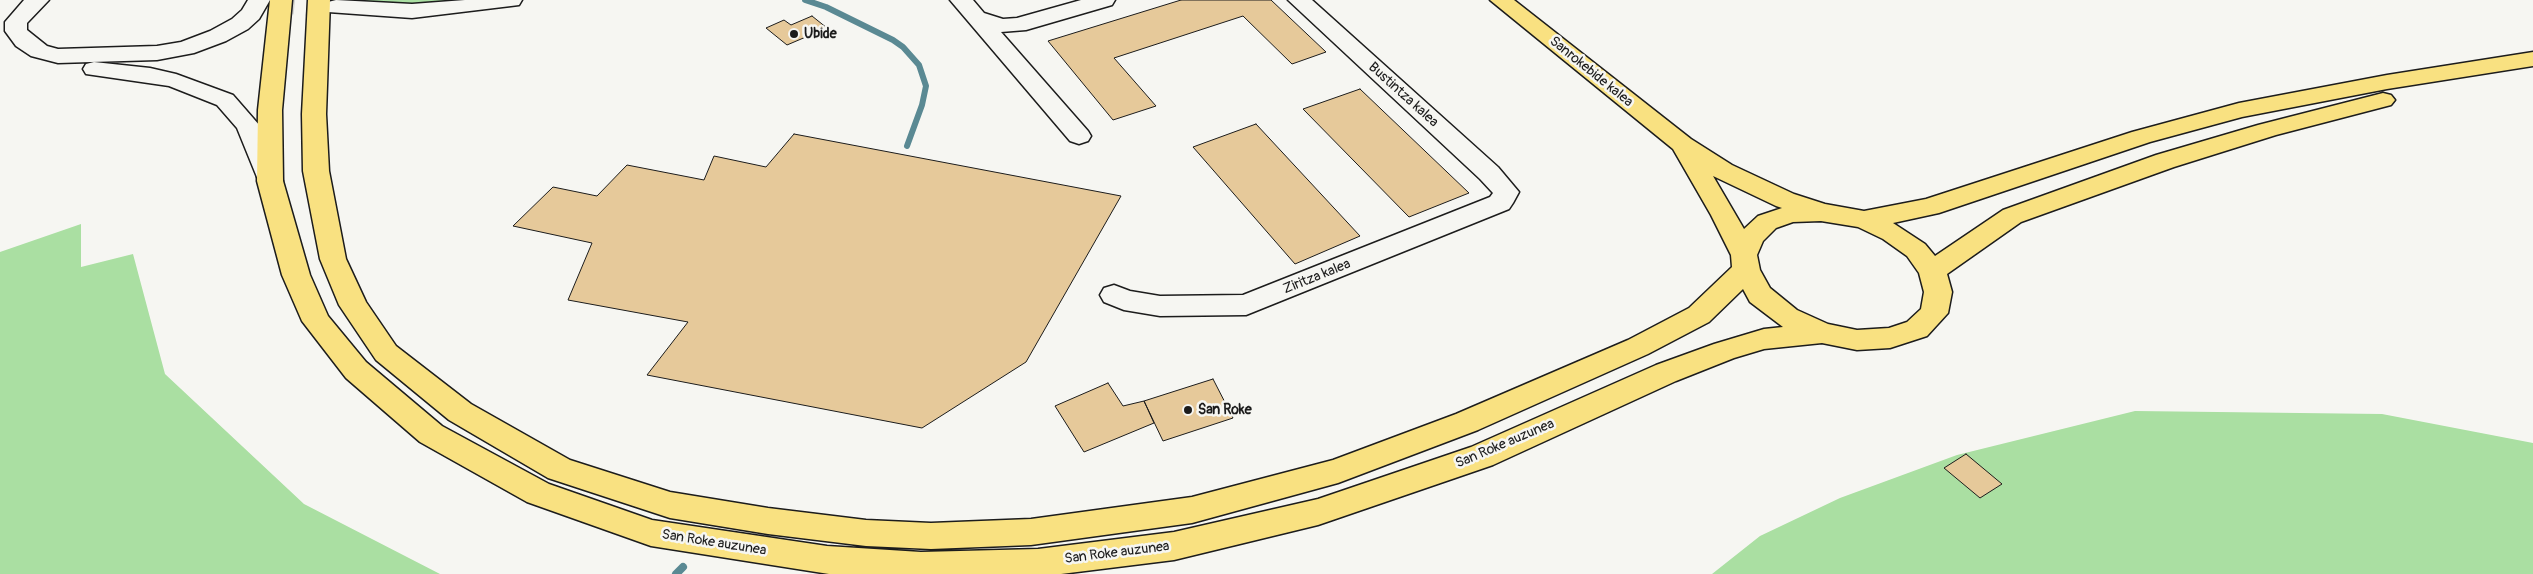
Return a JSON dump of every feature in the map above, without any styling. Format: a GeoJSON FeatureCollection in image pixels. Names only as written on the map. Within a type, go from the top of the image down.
{"type":"FeatureCollection","features":[{"type":"Feature","properties":{"kind":"main road","name":"San Roke auzunea"},"geometry":{"type":"LineString","coordinates":[[280,0],[270,110],[270,181],[296,275],[316,321],[356,370],[431,434],[538,493],[651,533],[733,548],[827,560],[921,566],[1038,563],[1174,546],[1318,512],[1482,456],[1666,373],[1724,350],[1764,339],[1822,333]]}},
{"type":"Feature","properties":{"kind":"main road","name":"Sanrokebide kalea"},"geometry":{"type":"LineString","coordinates":[[1501,0],[1682,144]]}},
{"type":"Feature","properties":{"kind":"main road"},"geometry":{"type":"LineString","coordinates":[[328,4],[314,70],[316,171],[333,259],[353,305],[386,353],[460,412],[559,469],[670,504],[768,521],[866,532],[931,536],[1031,532],[1192,510],[1338,471],[1467,422],[1638,347],[1699,314],[1745,263],[1751,237],[1768,222],[1792,214],[1821,212]]}},
{"type":"Feature","properties":{"kind":"main road"},"geometry":{"type":"LineString","coordinates":[[1864,220],[1930,207],[2141,137],[2239,110],[2387,82],[2533,59]]}},
{"type":"Feature","properties":{"kind":"main road"},"geometry":{"type":"LineString","coordinates":[[1932,270],[1961,253],[2012,216],[2165,161],[2267,130],[2406,94],[2533,70]]}},
{"type":"Feature","properties":{"kind":"main road"},"geometry":{"type":"LineString","coordinates":[[1682,144],[1723,170],[1785,200],[1821,212],[1864,220],[1892,233],[1916,250],[1932,270],[1938,292],[1934,313],[1917,329],[1890,338],[1857,340],[1822,333],[1787,317],[1760,295],[1724,215],[1682,144]]}},
{"type":"Feature","properties":{"kind":"street"},"geometry":{"type":"LineString","coordinates":[[38,0],[16,22],[16,31],[24,41],[39,51],[58,56],[157,53],[186,48],[218,36],[240,24],[251,14],[260,0]]}},
{"type":"Feature","properties":{"kind":"street"},"geometry":{"type":"LineString","coordinates":[[328,4],[412,11],[454,8],[511,0]]}},
{"type":"Feature","properties":{"kind":"street"},"geometry":{"type":"LineString","coordinates":[[980,7],[1005,14],[1023,14],[1070,0]]}},
{"type":"Feature","properties":{"kind":"street"},"geometry":{"type":"LineString","coordinates":[[980,7],[1002,26],[1018,25],[1104,0]]}},
{"type":"Feature","properties":{"kind":"street","name":"Bustintza kalea"},"geometry":{"type":"LineString","coordinates":[[1299,0],[1489,173],[1506,192]]}},
{"type":"Feature","properties":{"kind":"street"},"geometry":{"type":"LineString","coordinates":[[980,7],[1079,136]]}},
{"type":"Feature","properties":{"kind":"street"},"geometry":{"type":"LineString","coordinates":[[58,56],[68,63],[88,68],[150,75],[176,82],[225,100],[248,126],[270,181]]}},
{"type":"Feature","properties":{"kind":"street","name":"Ziritza kalea"},"geometry":{"type":"LineString","coordinates":[[1114,295],[1124,300],[1160,306],[1246,305],[1500,203],[1506,192]]}},
{"type":"Feature","properties":{"kind":"green space"},"geometry":{"type":"Polygon","coordinates":[[[340,0],[511,0],[336,7],[340,0]]]}},
{"type":"Feature","properties":{"kind":"green space"},"geometry":{"type":"Polygon","coordinates":[[[81,224],[81,267],[133,254],[165,374],[304,504],[440,574],[0,574],[0,252],[81,224]]]}},
{"type":"Feature","properties":{"kind":"green space"},"geometry":{"type":"Polygon","coordinates":[[[2135,411],[2382,414],[2533,443],[2533,574],[1712,574],[1760,536],[1840,498],[1957,455],[2135,411]]]}},
{"type":"Feature","properties":{"kind":"building"},"geometry":{"type":"Polygon","coordinates":[[[1181,0],[1271,0],[1326,52],[1292,64],[1243,16],[1114,58],[1156,106],[1113,120],[1048,41],[1181,0]]]}},
{"type":"Feature","properties":{"kind":"building","name":"Ubide"},"geometry":{"type":"Polygon","coordinates":[[[812,16],[827,28],[787,45],[766,28],[784,20],[791,25],[812,16]]]}},
{"type":"Feature","properties":{"kind":"building"},"geometry":{"type":"Polygon","coordinates":[[[1360,89],[1469,193],[1409,217],[1303,109],[1360,89]]]}},
{"type":"Feature","properties":{"kind":"building"},"geometry":{"type":"Polygon","coordinates":[[[1256,124],[1360,236],[1295,264],[1193,147],[1256,124]]]}},
{"type":"Feature","properties":{"kind":"building"},"geometry":{"type":"Polygon","coordinates":[[[794,134],[1121,196],[1026,362],[922,428],[647,375],[688,322],[568,300],[592,243],[513,226],[553,187],[597,196],[627,165],[704,180],[714,156],[766,167],[794,134]]]}},
{"type":"Feature","properties":{"kind":"building","name":"San Roke"},"geometry":{"type":"Polygon","coordinates":[[[1213,379],[1233,418],[1163,441],[1144,401],[1213,379]]]}},
{"type":"Feature","properties":{"kind":"building"},"geometry":{"type":"Polygon","coordinates":[[[1108,383],[1123,406],[1144,401],[1154,423],[1084,452],[1055,406],[1108,383]]]}},
{"type":"Feature","properties":{"kind":"building"},"geometry":{"type":"Polygon","coordinates":[[[1966,454],[2002,484],[1980,498],[1944,468],[1966,454]]]}},
{"type":"Feature","properties":{"kind":"waterway"},"geometry":{"type":"LineString","coordinates":[[805,0],[826,7],[893,40],[903,47],[919,65],[926,86],[922,105],[907,146]]}},
{"type":"Feature","properties":{"kind":"waterway"},"geometry":{"type":"LineString","coordinates":[[676,574],[683,567]]}},
{"type":"Feature","properties":{"kind":"tunnel"},"geometry":{"type":"LineString","coordinates":[[271,0],[336,7]]}},
{"type":"Feature","properties":{"kind":"place","name":"Ubide"},"geometry":{"type":"Point","coordinates":[794,34]}},
{"type":"Feature","properties":{"kind":"place","name":"San Roke"},"geometry":{"type":"Point","coordinates":[1188,410]}}]}
